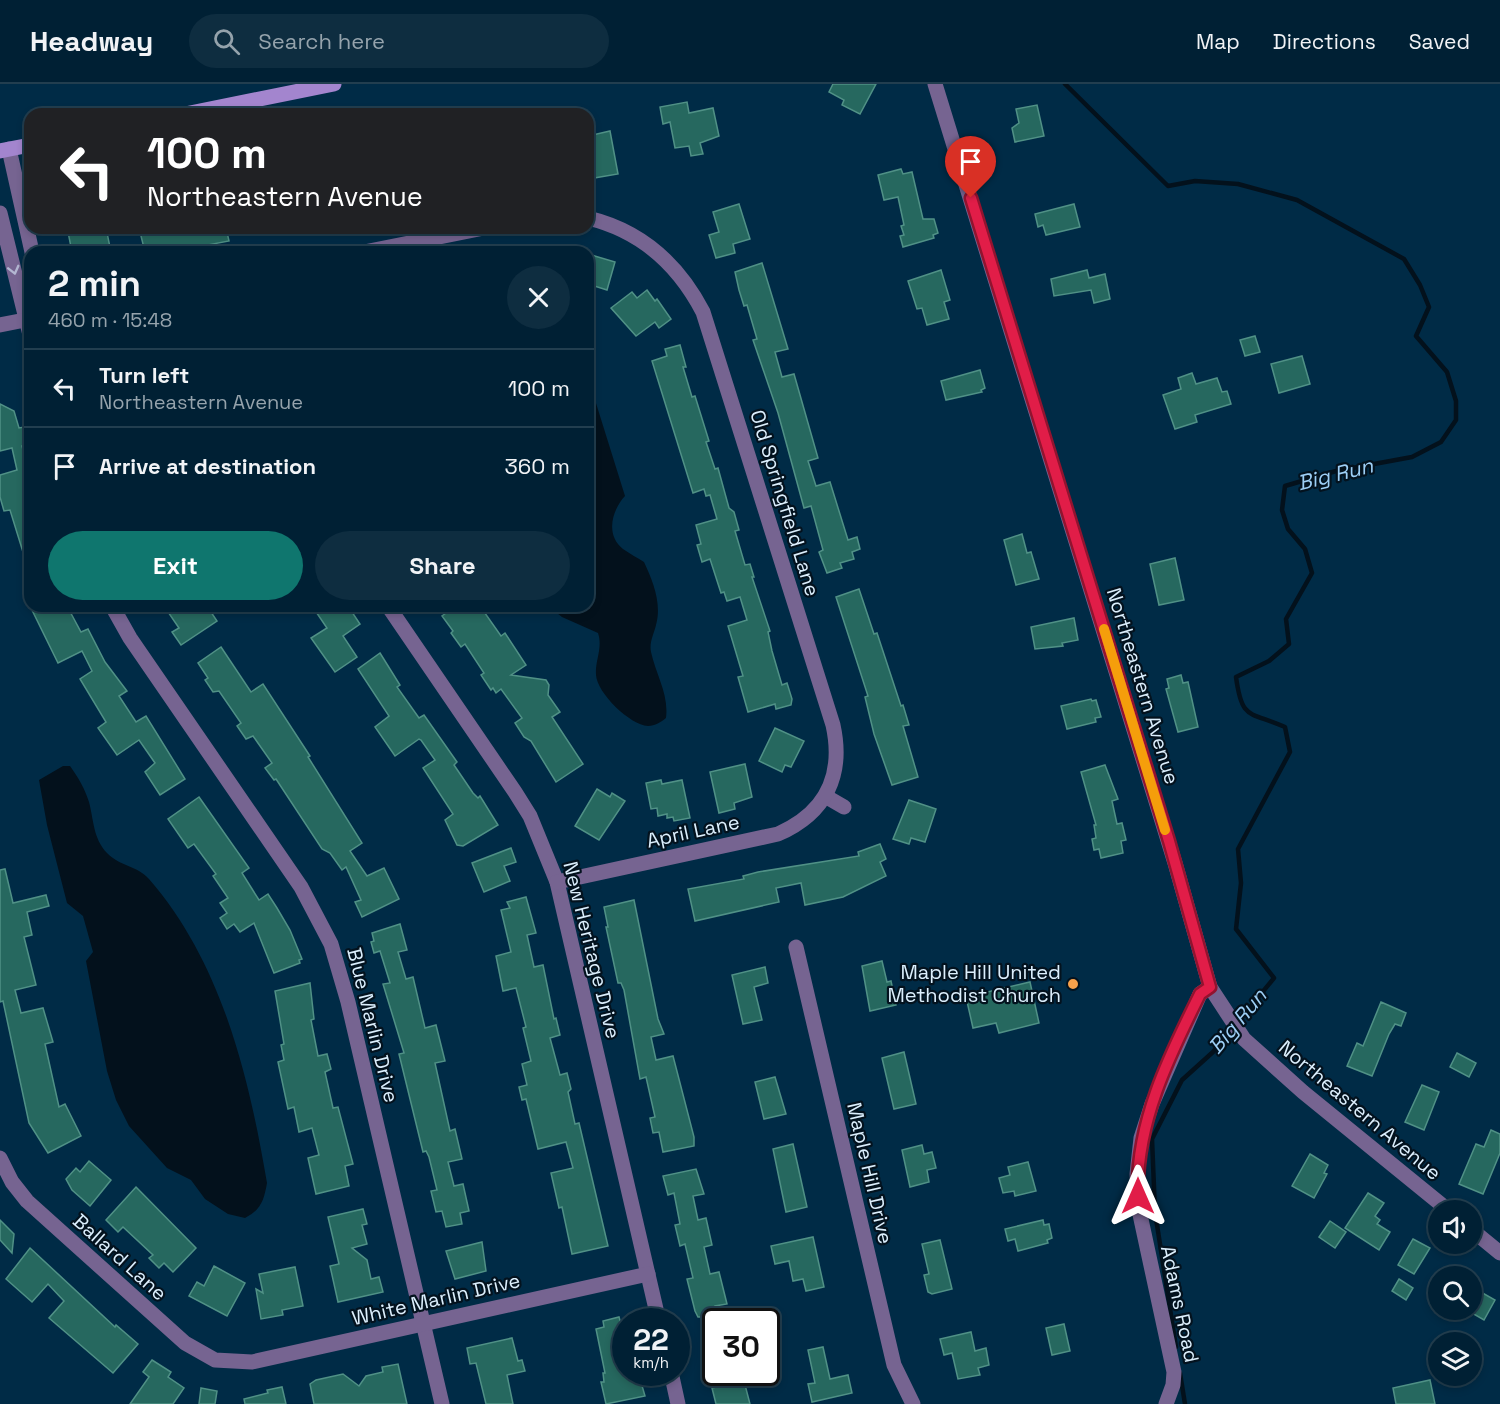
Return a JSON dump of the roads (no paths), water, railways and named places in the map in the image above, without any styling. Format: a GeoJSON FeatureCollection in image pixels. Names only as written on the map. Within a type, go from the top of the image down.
{"type":"FeatureCollection","features":[{"type":"Feature","properties":{"kind":"main road"},"geometry":{"type":"LineString","coordinates":[[215,108],[334,84]]}},
{"type":"Feature","properties":{"kind":"main road"},"geometry":{"type":"LineString","coordinates":[[4,150],[24,146]]}},
{"type":"Feature","properties":{"kind":"street","name":"Northeastern Avenue"},"geometry":{"type":"LineString","coordinates":[[935,84],[1172,852],[1210,987],[1244,1039],[1303,1092],[1436,1200]]}},
{"type":"Feature","properties":{"kind":"street"},"geometry":{"type":"LineString","coordinates":[[4,150],[24,220]]}},
{"type":"Feature","properties":{"kind":"street"},"geometry":{"type":"LineString","coordinates":[[0,213],[24,304]]}},
{"type":"Feature","properties":{"kind":"street","name":"Old Springfield Lane"},"geometry":{"type":"LineString","coordinates":[[594,220],[618,226],[645,242],[670,262],[689,285],[704,312],[833,725],[838,750],[834,775],[825,796]]}},
{"type":"Feature","properties":{"kind":"street"},"geometry":{"type":"LineString","coordinates":[[394,246],[454,234]]}},
{"type":"Feature","properties":{"kind":"street"},"geometry":{"type":"LineString","coordinates":[[0,325],[24,320]]}},
{"type":"Feature","properties":{"kind":"street","name":"Blue Marlin Drive"},"geometry":{"type":"LineString","coordinates":[[115,612],[129,638],[301,887],[331,944],[348,1002],[442,1404]]}},
{"type":"Feature","properties":{"kind":"street","name":"New Heritage Drive"},"geometry":{"type":"LineString","coordinates":[[392,612],[525,808],[557,882],[656,1308]]}},
{"type":"Feature","properties":{"kind":"street"},"geometry":{"type":"LineString","coordinates":[[825,796],[844,807]]}},
{"type":"Feature","properties":{"kind":"street","name":"April Lane"},"geometry":{"type":"LineString","coordinates":[[557,882],[778,834],[808,815],[825,796]]}},
{"type":"Feature","properties":{"kind":"street","name":"Maple Hill Drive"},"geometry":{"type":"LineString","coordinates":[[796,947],[894,1365],[902,1386],[913,1404]]}},
{"type":"Feature","properties":{"kind":"street","name":"Adams Road"},"geometry":{"type":"LineString","coordinates":[[1168,1400],[1174,1372],[1139,1210],[1137,1174],[1141,1138],[1152,1104],[1195,1003],[1200,994],[1210,987]]}},
{"type":"Feature","properties":{"kind":"street","name":"Ballard Lane"},"geometry":{"type":"LineString","coordinates":[[0,1158],[12,1182],[27,1201],[185,1343],[204,1356],[233,1363]]}},
{"type":"Feature","properties":{"kind":"street"},"geometry":{"type":"LineString","coordinates":[[1482,1238],[1500,1253]]}},
{"type":"Feature","properties":{"kind":"street","name":"White Marlin Drive"},"geometry":{"type":"LineString","coordinates":[[233,1363],[252,1362],[423,1322],[648,1274]]}},
{"type":"Feature","properties":{"kind":"street"},"geometry":{"type":"LineString","coordinates":[[674,1386],[678,1404]]}},
{"type":"Feature","properties":{"kind":"water"},"geometry":{"type":"Polygon","coordinates":[[[594,398],[625,496],[614,515],[612,530],[614,537],[623,549],[644,562],[657,601],[658,617],[651,648],[666,701],[666,718],[658,724],[648,726],[632,720],[616,707],[602,690],[596,675],[600,644],[598,633],[556,612],[594,612],[594,398]]]}},
{"type":"Feature","properties":{"kind":"water"},"geometry":{"type":"Polygon","coordinates":[[[63,766],[70,766],[83,788],[89,802],[96,835],[102,847],[117,861],[139,871],[149,879],[174,912],[196,947],[214,984],[241,1062],[267,1183],[261,1204],[255,1212],[245,1218],[228,1214],[205,1199],[191,1180],[167,1168],[129,1126],[116,1100],[107,1071],[86,961],[93,952],[83,916],[67,903],[47,825],[39,780],[63,766]]]}},
{"type":"Feature","properties":{"kind":"waterway","name":"Big Run"},"geometry":{"type":"LineString","coordinates":[[1065,84],[1168,186],[1195,181],[1238,184],[1297,200],[1404,259],[1420,285],[1429,307],[1416,336],[1447,372],[1456,401],[1456,420],[1441,442],[1412,457],[1336,471],[1285,486],[1282,510],[1288,529],[1305,549],[1312,573],[1286,619],[1289,644],[1269,661],[1236,677],[1238,691],[1245,708],[1255,716],[1285,727],[1290,752],[1238,849],[1241,883],[1236,929],[1274,978],[1213,1052],[1182,1080],[1152,1139],[1155,1212],[1176,1347]]}},
{"type":"Feature","properties":{"kind":"waterway","name":"Big Run"},"geometry":{"type":"LineString","coordinates":[[1180,1373],[1185,1404]]}},
{"type":"Feature","properties":{"kind":"place","name":"Maple Hill United Methodist Church"},"geometry":{"type":"Point","coordinates":[1073,984]}}]}
